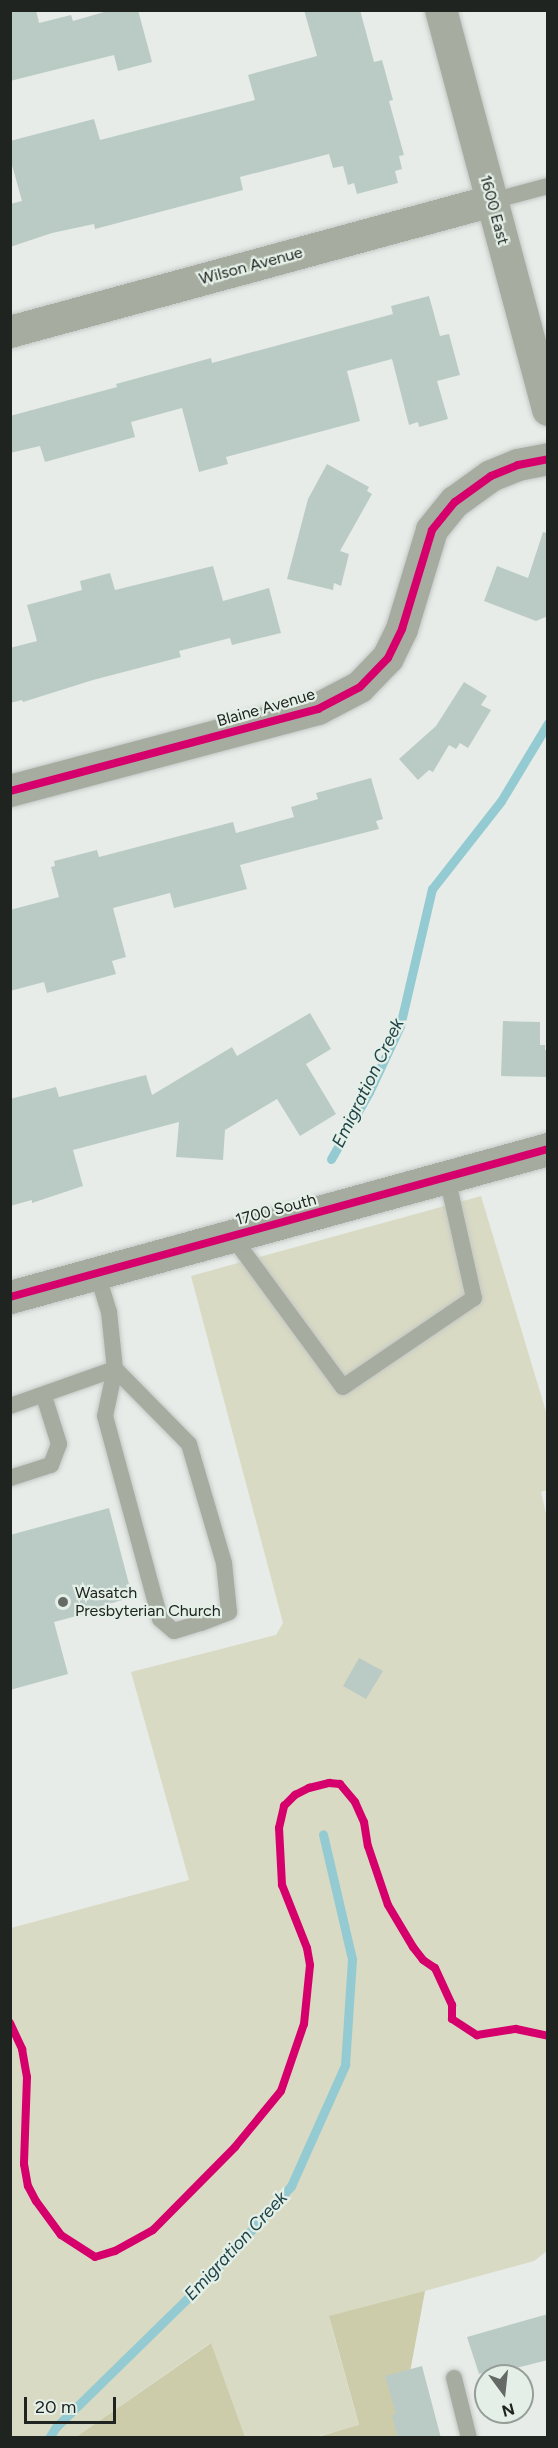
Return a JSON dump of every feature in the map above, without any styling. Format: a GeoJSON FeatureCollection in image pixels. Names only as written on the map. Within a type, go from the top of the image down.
{"type":"FeatureCollection","features":[{"type":"Feature","properties":{"kind":"street","name":"1600 East"},"geometry":{"type":"LineString","coordinates":[[441,10],[548,410]]}},
{"type":"Feature","properties":{"kind":"street","name":"Wilson Avenue"},"geometry":{"type":"LineString","coordinates":[[10,332],[492,201]]}},
{"type":"Feature","properties":{"kind":"street","name":"Blaine Avenue"},"geometry":{"type":"LineString","coordinates":[[10,791],[318,709],[360,687],[388,658],[402,629],[432,531],[455,502],[491,476],[518,465],[548,459]]}},
{"type":"Feature","properties":{"kind":"street","name":"1700 South"},"geometry":{"type":"LineString","coordinates":[[10,1296],[548,1149]]}},
{"type":"Feature","properties":{"kind":"lane"},"geometry":{"type":"LineString","coordinates":[[492,201],[548,186]]}},
{"type":"Feature","properties":{"kind":"lane"},"geometry":{"type":"LineString","coordinates":[[232,1236],[343,1387],[474,1298],[447,1177]]}},
{"type":"Feature","properties":{"kind":"lane"},"geometry":{"type":"LineString","coordinates":[[97,1273],[109,1312],[115,1369],[105,1416],[160,1619],[174,1631],[229,1612],[224,1563],[189,1444],[115,1369]]}},
{"type":"Feature","properties":{"kind":"lane"},"geometry":{"type":"LineString","coordinates":[[10,1406],[44,1396],[115,1369]]}},
{"type":"Feature","properties":{"kind":"lane"},"geometry":{"type":"LineString","coordinates":[[10,1478],[51,1465],[59,1444],[44,1396]]}},
{"type":"Feature","properties":{"kind":"lane"},"geometry":{"type":"LineString","coordinates":[[454,2378],[469,2438]]}},
{"type":"Feature","properties":{"kind":"green space"},"geometry":{"type":"Polygon","coordinates":[[[481,1196],[547,1415],[547,1490],[541,1492],[548,1522],[547,2251],[534,2261],[425,2291],[366,2428],[329,2317],[359,2426],[314,2437],[245,2437],[210,2343],[76,2437],[11,2438],[11,1928],[189,1880],[131,1672],[276,1635],[283,1623],[191,1276],[481,1196]]]}},
{"type":"Feature","properties":{"kind":"green space"},"geometry":{"type":"Polygon","coordinates":[[[425,2291],[398,2437],[314,2438],[359,2425],[329,2316],[425,2291]]]}},
{"type":"Feature","properties":{"kind":"green space"},"geometry":{"type":"Polygon","coordinates":[[[211,2343],[245,2437],[76,2437],[211,2343]]]}},
{"type":"Feature","properties":{"kind":"building"},"geometry":{"type":"Polygon","coordinates":[[[10,10],[36,10],[39,23],[71,15],[73,21],[111,10],[138,10],[152,62],[118,71],[114,55],[10,81],[10,10]]]}},
{"type":"Feature","properties":{"kind":"building"},"geometry":{"type":"Polygon","coordinates":[[[304,10],[360,10],[374,62],[382,60],[393,100],[389,101],[404,155],[399,156],[402,169],[395,171],[398,183],[357,194],[354,183],[348,185],[343,166],[333,168],[329,154],[240,177],[243,190],[95,229],[94,224],[52,233],[10,247],[10,204],[22,201],[10,158],[10,141],[94,119],[100,140],[255,100],[248,75],[317,56],[304,10]]]}},
{"type":"Feature","properties":{"kind":"building"},"geometry":{"type":"Polygon","coordinates":[[[429,296],[440,336],[449,334],[460,375],[437,381],[448,419],[419,427],[418,422],[409,425],[392,359],[347,371],[360,421],[226,457],[228,464],[199,472],[182,408],[131,422],[135,437],[45,462],[40,446],[10,453],[10,416],[117,387],[116,384],[211,358],[212,363],[393,314],[391,306],[429,296]]]}},
{"type":"Feature","properties":{"kind":"building"},"geometry":{"type":"Polygon","coordinates":[[[327,464],[369,487],[367,491],[372,494],[340,551],[349,554],[341,586],[334,583],[333,590],[287,579],[308,499],[327,464]]]}},
{"type":"Feature","properties":{"kind":"building"},"geometry":{"type":"Polygon","coordinates":[[[543,532],[548,533],[548,616],[536,621],[484,601],[497,566],[528,578],[543,532]]]}},
{"type":"Feature","properties":{"kind":"building"},"geometry":{"type":"Polygon","coordinates":[[[213,566],[223,601],[269,588],[281,633],[232,645],[230,638],[179,651],[181,657],[93,680],[23,702],[22,700],[10,703],[10,648],[37,641],[27,605],[82,590],[80,581],[110,573],[115,590],[213,566]]]}},
{"type":"Feature","properties":{"kind":"building"},"geometry":{"type":"Polygon","coordinates":[[[464,682],[487,696],[481,705],[491,710],[468,748],[460,743],[456,749],[449,745],[433,772],[429,770],[418,780],[399,759],[436,726],[464,682]]]}},
{"type":"Feature","properties":{"kind":"building"},"geometry":{"type":"Polygon","coordinates":[[[371,778],[383,819],[376,821],[379,829],[240,865],[247,889],[174,908],[170,893],[113,908],[126,957],[112,961],[116,974],[47,993],[44,982],[10,991],[10,910],[59,897],[51,867],[55,866],[54,861],[97,850],[99,857],[233,822],[236,833],[294,817],[291,807],[318,799],[316,793],[371,778]]]}},
{"type":"Feature","properties":{"kind":"building"},"geometry":{"type":"Polygon","coordinates":[[[310,1013],[331,1049],[306,1064],[336,1114],[300,1136],[277,1099],[225,1130],[223,1160],[176,1157],[179,1122],[73,1150],[83,1186],[32,1203],[32,1200],[10,1206],[10,1099],[56,1087],[59,1097],[146,1075],[152,1095],[232,1047],[237,1056],[310,1013]]]}},
{"type":"Feature","properties":{"kind":"building"},"geometry":{"type":"Polygon","coordinates":[[[503,1021],[540,1022],[540,1045],[545,1045],[545,1050],[548,1050],[548,1077],[501,1076],[503,1021]]]}},
{"type":"Feature","properties":{"kind":"building","name":"Wasatch Presbyterian Church"},"geometry":{"type":"Polygon","coordinates":[[[109,1508],[129,1584],[126,1585],[129,1598],[102,1606],[103,1609],[54,1622],[68,1674],[10,1690],[10,1535],[109,1508]]]}},
{"type":"Feature","properties":{"kind":"building"},"geometry":{"type":"Polygon","coordinates":[[[359,1658],[383,1671],[366,1699],[343,1686],[359,1658]]]}},
{"type":"Feature","properties":{"kind":"building"},"geometry":{"type":"Polygon","coordinates":[[[548,2314],[548,2360],[532,2364],[476,2364],[467,2337],[548,2314]]]}},
{"type":"Feature","properties":{"kind":"building"},"geometry":{"type":"Polygon","coordinates":[[[422,2366],[441,2438],[398,2438],[392,2415],[396,2414],[385,2376],[422,2366]]]}},
{"type":"Feature","properties":{"kind":"waterway","name":"Emigration Creek"},"geometry":{"type":"LineString","coordinates":[[331,1159],[369,1092],[400,1026],[432,889],[501,801],[548,723]]}},
{"type":"Feature","properties":{"kind":"waterway","name":"Emigration Creek"},"geometry":{"type":"LineString","coordinates":[[49,2438],[56,2427],[211,2275],[291,2186],[345,2065],[352,1959],[323,1834]]}},
{"type":"Feature","properties":{"kind":"cycle path"},"geometry":{"type":"LineString","coordinates":[[10,791],[318,709],[360,687],[388,658],[402,629],[432,530],[455,502],[491,476],[518,465],[548,459]]}},
{"type":"Feature","properties":{"kind":"cycle path"},"geometry":{"type":"LineString","coordinates":[[10,1297],[548,1149]]}},
{"type":"Feature","properties":{"kind":"cycle path"},"geometry":{"type":"LineString","coordinates":[[10,2023],[22,2049],[27,2077],[24,2164],[28,2186],[36,2201],[61,2235],[95,2257],[115,2251],[153,2230],[235,2147],[281,2091],[304,2024],[310,1965],[307,1948],[282,1885],[279,1828],[284,1806],[295,1795],[309,1788],[329,1783],[340,1784],[355,1802],[364,1822],[368,1846],[388,1905],[413,1947],[423,1960],[435,1968],[452,2005],[452,2019],[477,2035],[516,2029],[548,2036]]}},
{"type":"Feature","properties":{"kind":"place","name":"Wasatch Presbyterian Church"},"geometry":{"type":"Point","coordinates":[63,1602]}}]}
